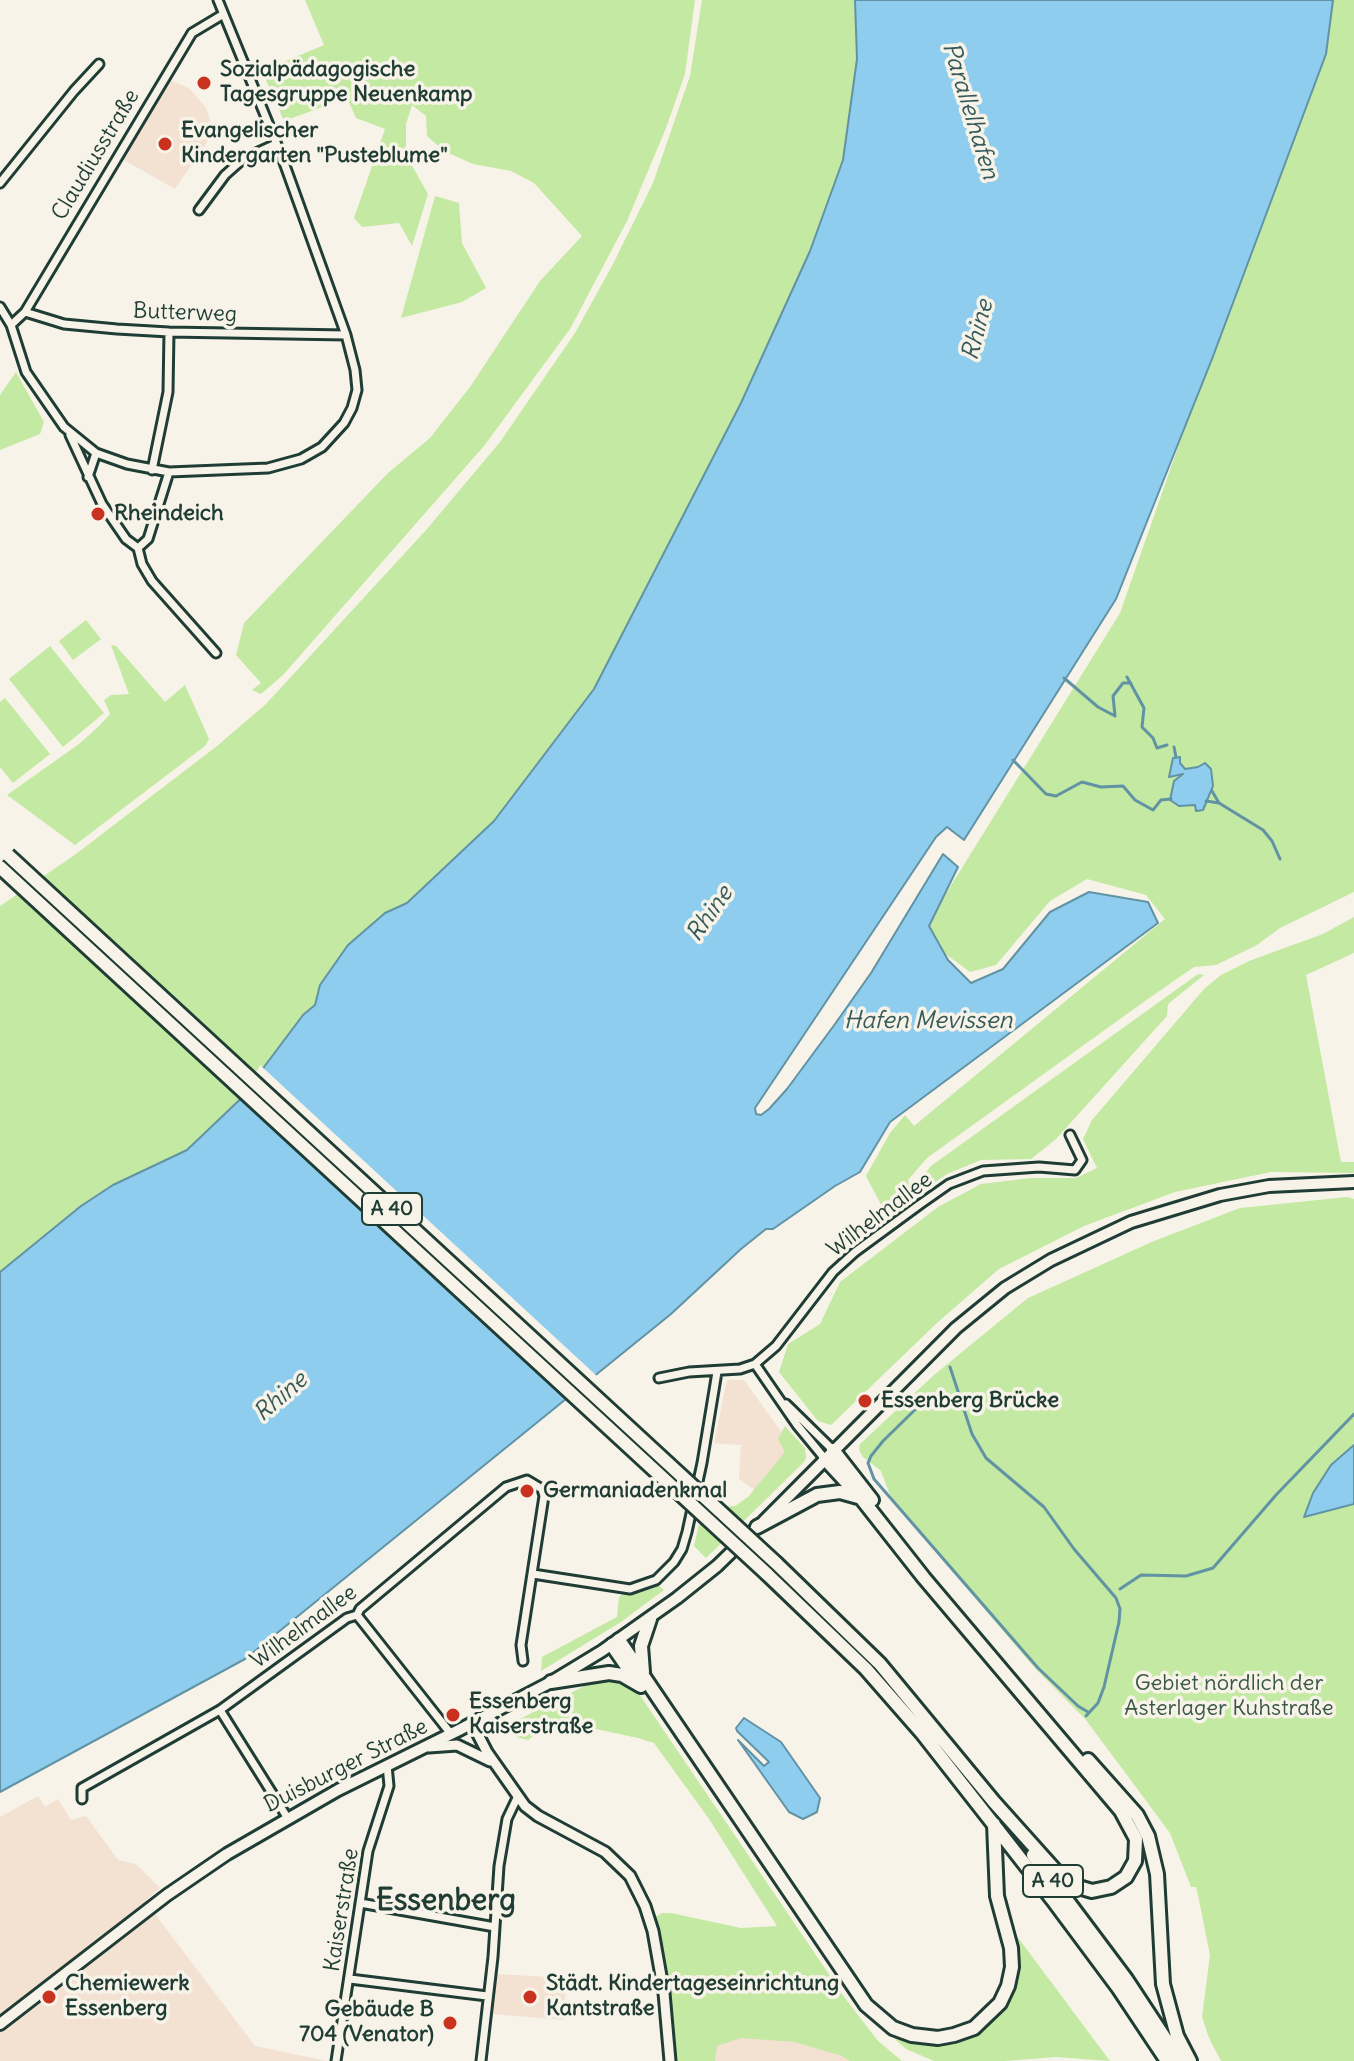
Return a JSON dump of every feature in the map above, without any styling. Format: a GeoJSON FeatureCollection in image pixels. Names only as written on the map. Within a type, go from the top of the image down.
{"type":"FeatureCollection","features":[{"type":"Feature","properties":{"kind":"highway","name":"A 40"},"geometry":{"type":"LineString","coordinates":[[4,852],[841,1624],[917,1707],[1126,1979],[1180,2061]]}},
{"type":"Feature","properties":{"kind":"highway","name":"A 40"},"geometry":{"type":"LineString","coordinates":[[0,867],[767,1574],[866,1669],[922,1733],[994,1824],[1119,1989],[1167,2061]]}},
{"type":"Feature","properties":{"kind":"highway"},"geometry":{"type":"LineString","coordinates":[[829,1454],[954,1614],[1121,1811],[1136,1839],[1135,1861],[1126,1877],[1111,1887],[1092,1891],[1062,1878],[994,1802],[917,1707]]}},
{"type":"Feature","properties":{"kind":"highway"},"geometry":{"type":"LineString","coordinates":[[829,1454],[997,1657],[1137,1815],[1148,1836],[1157,1874],[1163,1984],[1177,2036],[1190,2061]]}},
{"type":"Feature","properties":{"kind":"highway"},"geometry":{"type":"LineString","coordinates":[[757,1527],[817,1495],[840,1492],[861,1498]]}},
{"type":"Feature","properties":{"kind":"highway"},"geometry":{"type":"LineString","coordinates":[[643,1682],[640,1656],[650,1619]]}},
{"type":"Feature","properties":{"kind":"highway"},"geometry":{"type":"LineString","coordinates":[[615,1642],[866,2005],[893,2028],[912,2035],[938,2038],[954,2035],[974,2028],[1000,2003],[1012,1967],[1011,1948],[997,1896],[994,1824]]}},
{"type":"Feature","properties":{"kind":"highway"},"geometry":{"type":"LineString","coordinates":[[551,1682],[609,1673],[643,1682]]}},
{"type":"Feature","properties":{"kind":"main road","name":"Duisburger Straße"},"geometry":{"type":"LineString","coordinates":[[0,2024],[167,1895],[227,1854],[287,1817],[551,1682],[650,1619],[717,1566],[956,1328],[1005,1288],[1051,1260],[1131,1222],[1220,1195],[1269,1186],[1354,1182]]}},
{"type":"Feature","properties":{"kind":"street"},"geometry":{"type":"LineString","coordinates":[[69,433],[96,453],[152,470],[268,468],[301,459],[322,447],[344,423],[352,408],[357,390],[346,335],[276,144],[218,0]]}},
{"type":"Feature","properties":{"kind":"street","name":"Claudiusstraße"},"geometry":{"type":"LineString","coordinates":[[11,325],[25,312],[192,33],[222,15]]}},
{"type":"Feature","properties":{"kind":"street"},"geometry":{"type":"LineString","coordinates":[[0,183],[99,64]]}},
{"type":"Feature","properties":{"kind":"street"},"geometry":{"type":"LineString","coordinates":[[199,210],[225,175],[243,159],[276,144]]}},
{"type":"Feature","properties":{"kind":"street"},"geometry":{"type":"LineString","coordinates":[[0,307],[11,325],[26,372],[69,433],[88,477],[126,539],[138,548],[142,564],[152,581],[216,653]]}},
{"type":"Feature","properties":{"kind":"street","name":"Butterweg"},"geometry":{"type":"LineString","coordinates":[[25,312],[64,324],[169,332],[346,335]]}},
{"type":"Feature","properties":{"kind":"street"},"geometry":{"type":"LineString","coordinates":[[152,470],[168,392],[169,332]]}},
{"type":"Feature","properties":{"kind":"street"},"geometry":{"type":"LineString","coordinates":[[88,477],[96,453]]}},
{"type":"Feature","properties":{"kind":"street"},"geometry":{"type":"LineString","coordinates":[[138,548],[148,539],[169,472]]}},
{"type":"Feature","properties":{"kind":"street","name":"Wilhelmallee"},"geometry":{"type":"LineString","coordinates":[[755,1364],[776,1346],[833,1272],[919,1205],[965,1177],[1001,1168],[1075,1170],[1082,1160],[1070,1135]]}},
{"type":"Feature","properties":{"kind":"street"},"geometry":{"type":"LineString","coordinates":[[659,1378],[689,1372],[717,1372],[755,1364],[797,1425],[829,1454]]}},
{"type":"Feature","properties":{"kind":"street"},"geometry":{"type":"LineString","coordinates":[[523,1661],[521,1645],[533,1574],[630,1589],[656,1580],[674,1562],[687,1532],[717,1372]]}},
{"type":"Feature","properties":{"kind":"street","name":"Wilhelmallee"},"geometry":{"type":"LineString","coordinates":[[82,1799],[82,1788],[220,1710],[347,1618],[357,1615],[360,1609],[506,1487],[527,1480],[542,1489],[543,1506],[533,1574]]}},
{"type":"Feature","properties":{"kind":"street"},"geometry":{"type":"LineString","coordinates":[[357,1615],[451,1734]]}},
{"type":"Feature","properties":{"kind":"street"},"geometry":{"type":"LineString","coordinates":[[220,1710],[287,1817]]}},
{"type":"Feature","properties":{"kind":"street"},"geometry":{"type":"LineString","coordinates":[[472,1723],[515,1794],[538,1816],[605,1852],[630,1876],[653,1931],[664,1993],[670,2061]]}},
{"type":"Feature","properties":{"kind":"street"},"geometry":{"type":"LineString","coordinates":[[425,1747],[457,1745],[494,1763]]}},
{"type":"Feature","properties":{"kind":"street","name":"Kaiserstraße"},"geometry":{"type":"LineString","coordinates":[[336,2061],[368,1851],[389,1786],[387,1765]]}},
{"type":"Feature","properties":{"kind":"street"},"geometry":{"type":"LineString","coordinates":[[481,2061],[499,1866],[515,1794]]}},
{"type":"Feature","properties":{"kind":"street"},"geometry":{"type":"LineString","coordinates":[[360,1903],[495,1927]]}},
{"type":"Feature","properties":{"kind":"street"},"geometry":{"type":"LineString","coordinates":[[350,1979],[487,1996]]}},
{"type":"Feature","properties":{"kind":"shaded area","name":"Evangelischer Kindergarten \"Pusteblume\""},"geometry":{"type":"Polygon","coordinates":[[[164,77],[190,89],[206,108],[214,132],[175,189],[117,156],[164,77]]]}},
{"type":"Feature","properties":{"kind":"shaded area"},"geometry":{"type":"Polygon","coordinates":[[[727,1380],[744,1380],[795,1451],[759,1493],[739,1479],[741,1445],[714,1443],[727,1380]]]}},
{"type":"Feature","properties":{"kind":"shaded area"},"geometry":{"type":"Polygon","coordinates":[[[38,1796],[45,1807],[58,1799],[71,1820],[86,1816],[118,1860],[136,1864],[160,1888],[145,1901],[255,2046],[327,2061],[0,2061],[0,1817],[38,1796]]]}},
{"type":"Feature","properties":{"kind":"shaded area","name":"Städt. Kindertageseinrichtung Kantstraße"},"geometry":{"type":"Polygon","coordinates":[[[497,1974],[566,1978],[564,2020],[492,2014],[497,1974]]]}},
{"type":"Feature","properties":{"kind":"shaded area"},"geometry":{"type":"Polygon","coordinates":[[[676,2011],[884,2061],[678,2061],[676,2011]]]}},
{"type":"Feature","properties":{"kind":"green space"},"geometry":{"type":"Polygon","coordinates":[[[305,0],[695,0],[685,74],[666,128],[627,221],[570,329],[484,446],[283,675],[261,694],[252,690],[261,683],[236,655],[244,623],[388,473],[430,438],[470,387],[540,281],[582,236],[534,183],[511,171],[473,164],[444,151],[427,136],[426,116],[412,105],[406,124],[406,155],[428,194],[412,246],[399,223],[362,227],[354,218],[385,129],[356,118],[347,98],[284,121],[262,71],[324,45],[305,0]]]}},
{"type":"Feature","properties":{"kind":"green space"},"geometry":{"type":"Polygon","coordinates":[[[702,0],[855,0],[857,59],[843,160],[810,251],[741,403],[594,689],[494,821],[407,903],[385,913],[348,945],[320,985],[315,1005],[303,1015],[252,1088],[187,1150],[113,1185],[81,1206],[0,1272],[0,906],[76,854],[217,746],[266,704],[427,529],[500,442],[575,333],[653,183],[690,76],[702,0]]]}},
{"type":"Feature","properties":{"kind":"green space"},"geometry":{"type":"Polygon","coordinates":[[[1314,0],[1354,0],[1354,892],[1280,928],[1257,945],[1216,965],[1194,967],[927,1158],[908,1180],[912,1200],[887,1216],[866,1176],[890,1133],[905,1115],[914,1126],[1165,919],[1146,895],[1087,879],[1050,901],[996,965],[970,972],[936,947],[926,934],[929,921],[1120,613],[1233,290],[1314,0]]]}},
{"type":"Feature","properties":{"kind":"green space"},"geometry":{"type":"Polygon","coordinates":[[[435,196],[459,203],[462,243],[486,288],[462,302],[401,318],[435,196]]]}},
{"type":"Feature","properties":{"kind":"green space"},"geometry":{"type":"Polygon","coordinates":[[[16,372],[44,422],[40,434],[0,450],[0,395],[16,372]]]}},
{"type":"Feature","properties":{"kind":"green space"},"geometry":{"type":"Polygon","coordinates":[[[86,620],[101,639],[73,660],[59,641],[86,620]]]}},
{"type":"Feature","properties":{"kind":"green space"},"geometry":{"type":"Polygon","coordinates":[[[111,645],[116,646],[165,702],[185,685],[209,739],[205,746],[75,845],[7,795],[79,744],[99,726],[110,714],[104,700],[111,695],[129,694],[111,645]]]}},
{"type":"Feature","properties":{"kind":"green space"},"geometry":{"type":"Polygon","coordinates":[[[50,646],[104,713],[63,747],[9,679],[50,646]]]}},
{"type":"Feature","properties":{"kind":"green space"},"geometry":{"type":"Polygon","coordinates":[[[5,698],[50,754],[13,783],[0,767],[0,702],[5,698]]]}},
{"type":"Feature","properties":{"kind":"green space"},"geometry":{"type":"Polygon","coordinates":[[[1354,917],[1354,953],[1306,975],[1341,1162],[1354,1162],[1354,1173],[1271,1172],[1175,1192],[1084,1226],[999,1269],[938,1322],[831,1425],[818,1421],[779,1372],[788,1344],[820,1324],[840,1282],[938,1207],[981,1184],[1031,1178],[1076,1178],[1097,1168],[1083,1139],[1092,1120],[1204,989],[1221,975],[1249,961],[1323,934],[1354,917]]]}},
{"type":"Feature","properties":{"kind":"green space"},"geometry":{"type":"Polygon","coordinates":[[[1198,974],[1204,975],[1168,1004],[1167,1016],[1056,1139],[1031,1159],[981,1160],[947,1174],[920,1193],[918,1182],[931,1166],[1198,974]]]}},
{"type":"Feature","properties":{"kind":"green space","name":"Gebiet nördlich der Asterlager Kuhstraße"},"geometry":{"type":"Polygon","coordinates":[[[1347,1197],[1354,1199],[1354,2061],[1221,2061],[1202,2017],[1210,1955],[1198,1895],[1196,1887],[1191,1887],[1170,1833],[1086,1720],[1033,1666],[907,1518],[890,1495],[881,1471],[859,1450],[860,1444],[934,1375],[1028,1298],[1154,1241],[1240,1208],[1347,1197]]]}},
{"type":"Feature","properties":{"kind":"green space"},"geometry":{"type":"Polygon","coordinates":[[[785,1426],[805,1448],[804,1462],[706,1558],[694,1546],[704,1502],[717,1507],[735,1506],[748,1497],[785,1452],[778,1439],[785,1426]]]}},
{"type":"Feature","properties":{"kind":"green space"},"geometry":{"type":"Polygon","coordinates":[[[659,1586],[664,1590],[621,1622],[541,1671],[542,1657],[617,1617],[619,1597],[624,1593],[659,1586]]]}},
{"type":"Feature","properties":{"kind":"green space"},"geometry":{"type":"Polygon","coordinates":[[[608,1676],[633,1685],[845,1998],[878,2041],[902,2061],[850,2061],[795,2042],[741,2038],[717,2046],[715,2061],[676,2061],[670,1992],[655,1917],[671,1913],[741,1928],[777,1926],[709,1819],[654,1743],[554,1720],[528,1740],[516,1737],[516,1721],[608,1676]]]}},
{"type":"Feature","properties":{"kind":"green space"},"geometry":{"type":"Polygon","coordinates":[[[1016,1935],[1110,2061],[1056,2057],[934,2061],[906,2049],[876,2022],[878,2020],[903,2035],[979,2030],[1014,1974],[1016,1935]]]}},
{"type":"Feature","properties":{"kind":"water"},"geometry":{"type":"Polygon","coordinates":[[[855,0],[1333,0],[1326,54],[1212,359],[1116,599],[964,840],[947,827],[936,837],[755,1108],[756,1114],[761,1115],[769,1109],[787,1089],[835,1024],[871,973],[943,854],[958,867],[929,926],[948,960],[971,983],[1003,969],[1050,912],[1089,892],[1148,902],[1158,923],[890,1122],[860,1172],[773,1229],[766,1229],[671,1314],[245,1659],[0,1792],[0,1272],[81,1206],[113,1185],[187,1150],[252,1088],[303,1015],[315,1005],[320,985],[348,945],[385,913],[407,903],[494,821],[594,689],[741,403],[810,251],[843,160],[857,59],[855,0]]]}},
{"type":"Feature","properties":{"kind":"water"},"geometry":{"type":"Polygon","coordinates":[[[1180,757],[1185,769],[1205,763],[1211,769],[1213,786],[1203,810],[1196,811],[1195,805],[1179,806],[1170,800],[1174,781],[1183,774],[1169,777],[1173,758],[1180,757]]]}},
{"type":"Feature","properties":{"kind":"water"},"geometry":{"type":"Polygon","coordinates":[[[1354,1445],[1354,1504],[1304,1517],[1313,1493],[1331,1465],[1354,1445]]]}},
{"type":"Feature","properties":{"kind":"water"},"geometry":{"type":"Polygon","coordinates":[[[744,1718],[781,1742],[820,1798],[817,1812],[803,1819],[789,1812],[738,1740],[764,1766],[769,1762],[737,1731],[744,1718]]]}},
{"type":"Feature","properties":{"kind":"pier"},"geometry":{"type":"Polygon","coordinates":[[[260,1065],[598,1377],[567,1401],[237,1097],[249,1086],[260,1065]]]}},
{"type":"Feature","properties":{"kind":"waterway"},"geometry":{"type":"LineString","coordinates":[[1127,677],[1144,708],[1142,727],[1153,738],[1157,748],[1167,745]]}},
{"type":"Feature","properties":{"kind":"waterway"},"geometry":{"type":"LineString","coordinates":[[1064,678],[1098,707],[1115,716],[1113,696],[1123,683],[1131,683]]}},
{"type":"Feature","properties":{"kind":"waterway"},"geometry":{"type":"LineString","coordinates":[[1174,747],[1176,757]]}},
{"type":"Feature","properties":{"kind":"waterway"},"geometry":{"type":"LineString","coordinates":[[1013,760],[1046,794],[1056,796],[1082,782],[1101,787],[1123,786],[1135,800],[1153,810],[1161,800],[1171,799]]}},
{"type":"Feature","properties":{"kind":"waterway"},"geometry":{"type":"LineString","coordinates":[[1212,791],[1219,803]]}},
{"type":"Feature","properties":{"kind":"waterway"},"geometry":{"type":"LineString","coordinates":[[1206,801],[1219,803],[1263,830],[1280,859]]}},
{"type":"Feature","properties":{"kind":"waterway"},"geometry":{"type":"LineString","coordinates":[[950,1367],[972,1434],[986,1458],[1044,1507],[1074,1549],[1116,1598],[1120,1609],[1119,1622],[1104,1687],[1098,1703],[1086,1716]]}},
{"type":"Feature","properties":{"kind":"waterway"},"geometry":{"type":"LineString","coordinates":[[926,1399],[871,1456],[868,1463],[874,1479],[1038,1668],[1088,1712]]}},
{"type":"Feature","properties":{"kind":"waterway"},"geometry":{"type":"LineString","coordinates":[[1120,1589],[1141,1575],[1186,1576],[1213,1568],[1276,1495],[1354,1414]]}},
{"type":"Feature","properties":{"kind":"place","name":"Sozialpädagogische Tagesgruppe Neuenkamp"},"geometry":{"type":"Point","coordinates":[204,83]}},
{"type":"Feature","properties":{"kind":"place","name":"Evangelischer Kindergarten \"Pusteblume\""},"geometry":{"type":"Point","coordinates":[165,144]}},
{"type":"Feature","properties":{"kind":"place","name":"Rheindeich"},"geometry":{"type":"Point","coordinates":[98,514]}},
{"type":"Feature","properties":{"kind":"place","name":"Essenberg Brücke"},"geometry":{"type":"Point","coordinates":[865,1401]}},
{"type":"Feature","properties":{"kind":"place","name":"Germaniadenkmal"},"geometry":{"type":"Point","coordinates":[527,1491]}},
{"type":"Feature","properties":{"kind":"place","name":"Essenberg Kaiserstraße"},"geometry":{"type":"Point","coordinates":[453,1715]}},
{"type":"Feature","properties":{"kind":"place","name":"Chemiewerk Essenberg"},"geometry":{"type":"Point","coordinates":[49,1997]}},
{"type":"Feature","properties":{"kind":"place","name":"Städt. Kindertageseinrichtung Kantstraße"},"geometry":{"type":"Point","coordinates":[530,1997]}},
{"type":"Feature","properties":{"kind":"place","name":"Gebäude B 704 (Venator)"},"geometry":{"type":"Point","coordinates":[450,2023]}},
{"type":"Feature","properties":{"kind":"district","name":"Essenberg"},"geometry":{"type":"Point","coordinates":[446,1901]}},
{"type":"Feature","properties":{"kind":"water label","name":"Parallelhafen"},"geometry":{"type":"Point","coordinates":[970,111]}},
{"type":"Feature","properties":{"kind":"water label","name":"Rhine"},"geometry":{"type":"Point","coordinates":[978,330]}},
{"type":"Feature","properties":{"kind":"water label","name":"Rhine"},"geometry":{"type":"Point","coordinates":[710,914]}},
{"type":"Feature","properties":{"kind":"water label","name":"Hafen Mevissen"},"geometry":{"type":"Point","coordinates":[928,1021]}},
{"type":"Feature","properties":{"kind":"water label","name":"Rhine"},"geometry":{"type":"Point","coordinates":[281,1397]}}]}
